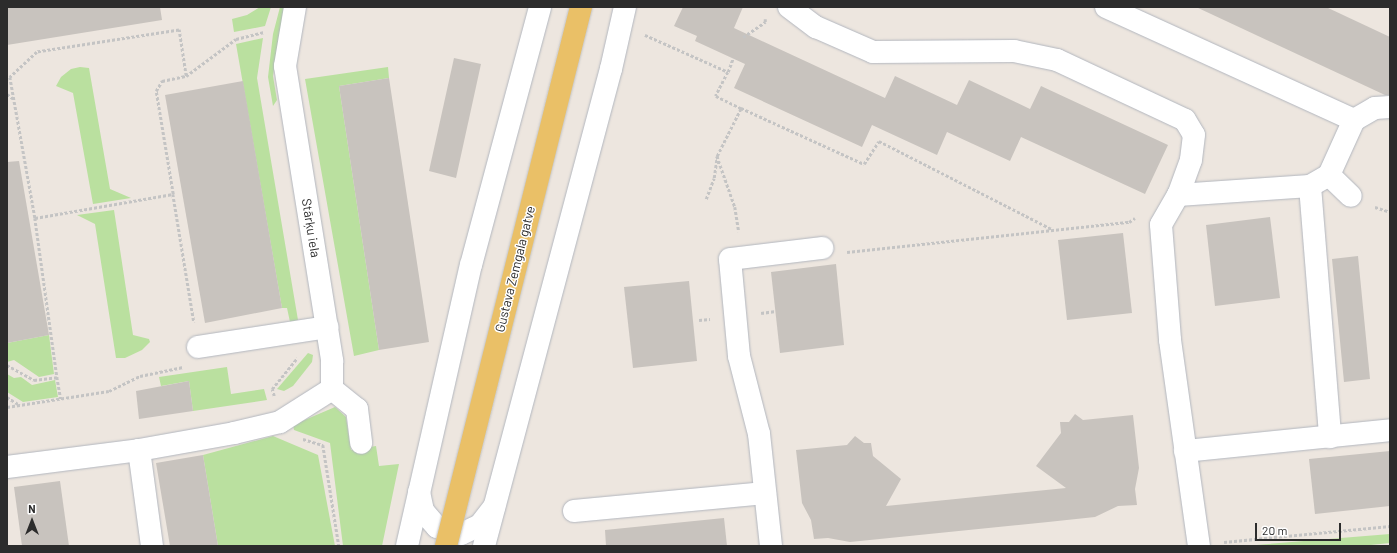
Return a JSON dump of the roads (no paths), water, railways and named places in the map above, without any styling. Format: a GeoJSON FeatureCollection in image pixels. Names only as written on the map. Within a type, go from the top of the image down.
{"type":"FeatureCollection","features":[{"type":"Feature","properties":{"kind":"main road","name":"Gustava Zemgala gatve"},"geometry":{"type":"LineString","coordinates":[[446,546],[581,7]]}},
{"type":"Feature","properties":{"kind":"street","name":"Stārķu iela"},"geometry":{"type":"LineString","coordinates":[[295,7],[285,66],[332,361],[332,390]]}},
{"type":"Feature","properties":{"kind":"street"},"geometry":{"type":"LineString","coordinates":[[407,546],[471,265],[540,7]]}},
{"type":"Feature","properties":{"kind":"street"},"geometry":{"type":"LineString","coordinates":[[484,546],[625,7]]}},
{"type":"Feature","properties":{"kind":"street"},"geometry":{"type":"LineString","coordinates":[[790,7],[816,27],[873,52],[1014,51],[1058,60],[1185,120],[1194,134],[1191,160],[1178,195],[1161,225],[1170,340],[1199,545]]}},
{"type":"Feature","properties":{"kind":"street"},"geometry":{"type":"LineString","coordinates":[[1106,7],[1354,120]]}},
{"type":"Feature","properties":{"kind":"street"},"geometry":{"type":"LineString","coordinates":[[1178,195],[1310,186],[1330,175],[1354,120],[1375,108],[1390,107]]}},
{"type":"Feature","properties":{"kind":"street"},"geometry":{"type":"LineString","coordinates":[[1330,175],[1351,196]]}},
{"type":"Feature","properties":{"kind":"street"},"geometry":{"type":"LineString","coordinates":[[1310,186],[1330,437]]}},
{"type":"Feature","properties":{"kind":"street"},"geometry":{"type":"LineString","coordinates":[[770,546],[759,434],[739,356],[730,259],[822,248]]}},
{"type":"Feature","properties":{"kind":"street"},"geometry":{"type":"LineString","coordinates":[[198,347],[327,327]]}},
{"type":"Feature","properties":{"kind":"street"},"geometry":{"type":"LineString","coordinates":[[7,467],[139,450],[280,422],[332,390],[357,409],[361,443]]}},
{"type":"Feature","properties":{"kind":"street"},"geometry":{"type":"LineString","coordinates":[[1186,451],[1390,430]]}},
{"type":"Feature","properties":{"kind":"street"},"geometry":{"type":"LineString","coordinates":[[139,450],[152,546]]}},
{"type":"Feature","properties":{"kind":"street"},"geometry":{"type":"LineString","coordinates":[[419,491],[423,511],[437,528],[461,534],[480,525],[495,505]]}},
{"type":"Feature","properties":{"kind":"street"},"geometry":{"type":"LineString","coordinates":[[574,511],[765,494]]}}]}
